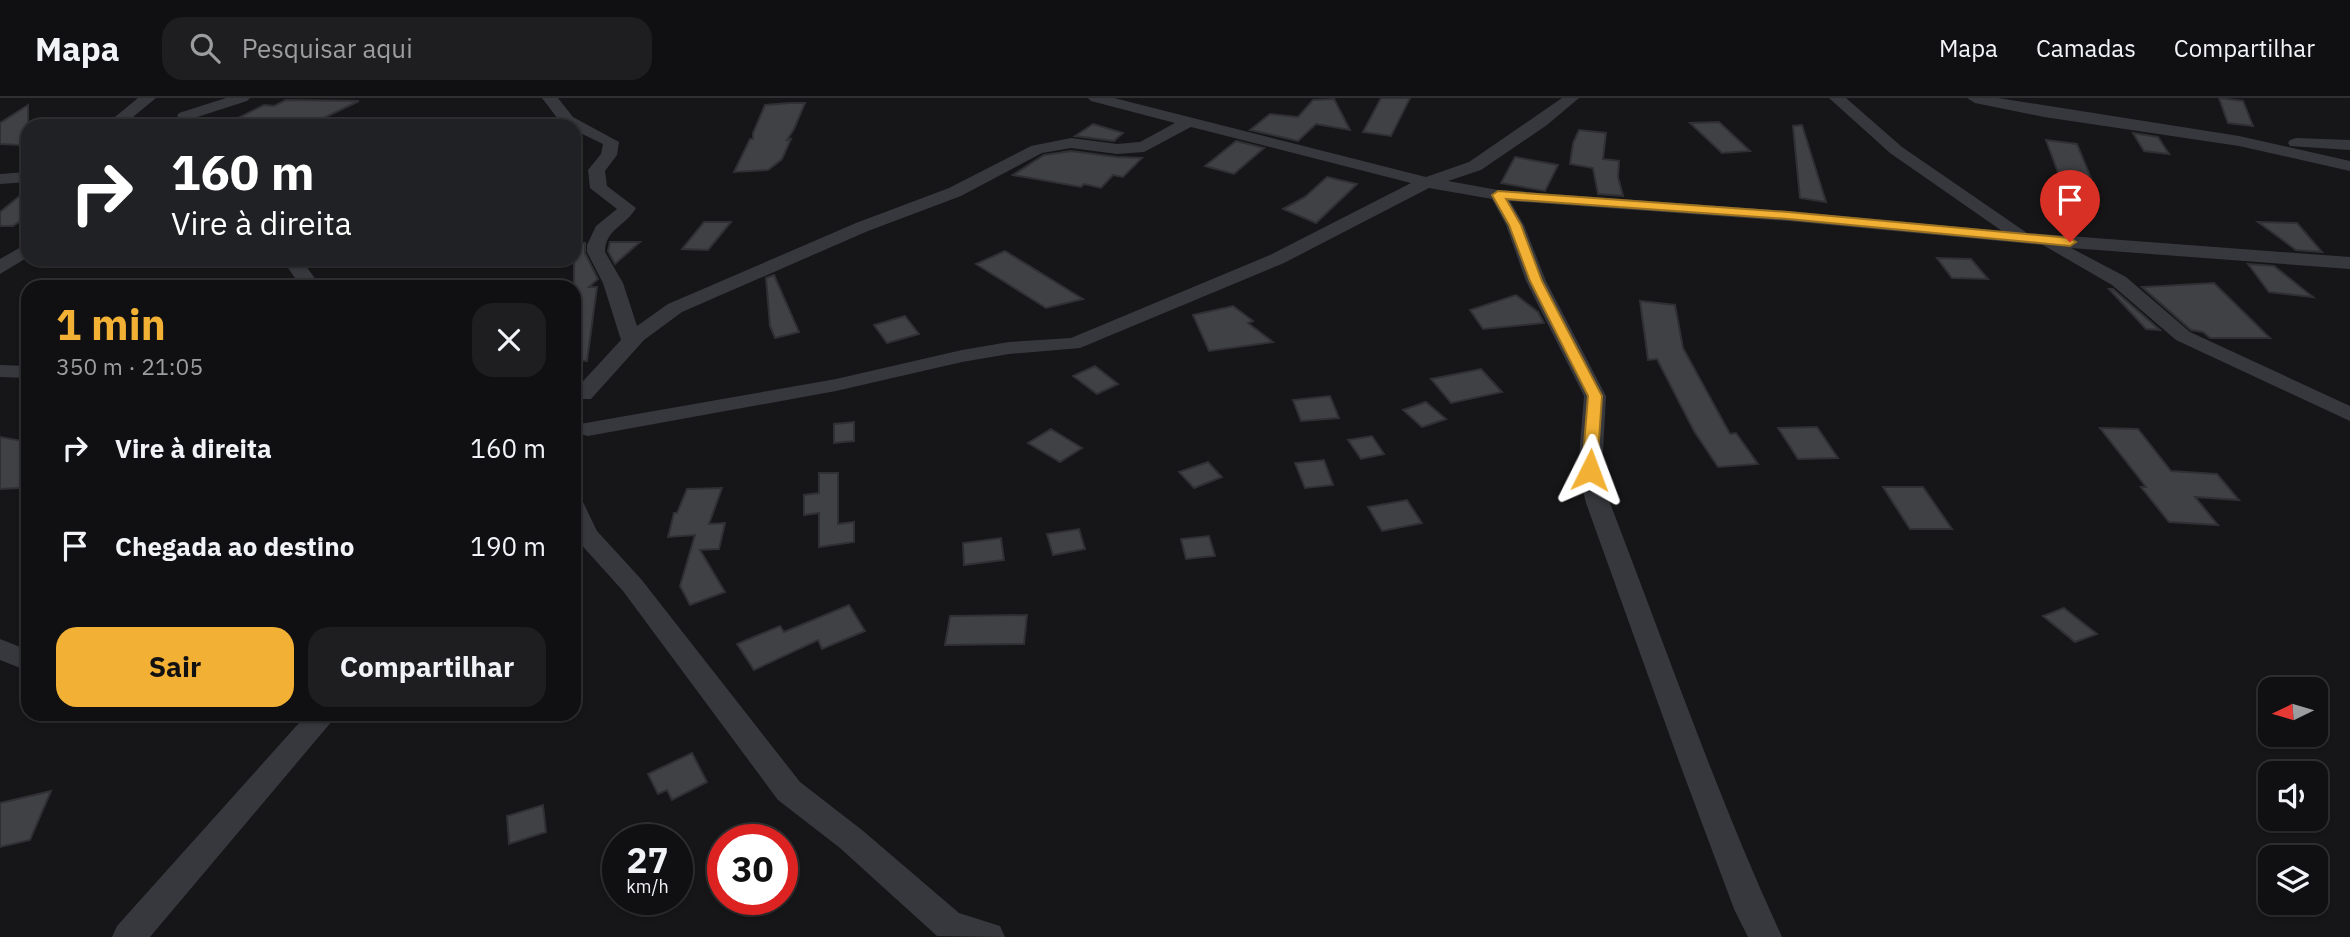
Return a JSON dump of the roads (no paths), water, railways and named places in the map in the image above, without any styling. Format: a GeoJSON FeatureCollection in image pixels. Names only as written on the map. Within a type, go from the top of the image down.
{"type":"FeatureCollection","features":[{"type":"Feature","properties":{"kind":"street"},"geometry":{"type":"LineString","coordinates":[[121,119],[148,98]]}},
{"type":"Feature","properties":{"kind":"street"},"geometry":{"type":"LineString","coordinates":[[181,98],[187,119]]}},
{"type":"Feature","properties":{"kind":"street"},"geometry":{"type":"LineString","coordinates":[[193,119],[242,98]]}},
{"type":"Feature","properties":{"kind":"street"},"geometry":{"type":"LineString","coordinates":[[550,98],[566,119]]}},
{"type":"Feature","properties":{"kind":"street"},"geometry":{"type":"LineString","coordinates":[[1096,98],[1427,182],[1498,195],[1788,216],[2044,240],[2350,263]]}},
{"type":"Feature","properties":{"kind":"street"},"geometry":{"type":"LineString","coordinates":[[581,397],[589,408],[581,437],[1009,348],[1073,344],[1277,259],[1427,182],[1475,166],[1541,122],[1571,98]]}},
{"type":"Feature","properties":{"kind":"street"},"geometry":{"type":"LineString","coordinates":[[1837,98],[1896,150],[2000,220],[2022,238]]}},
{"type":"Feature","properties":{"kind":"street"},"geometry":{"type":"LineString","coordinates":[[1975,98],[2044,112],[2239,141],[2350,166]]}},
{"type":"Feature","properties":{"kind":"street"},"geometry":{"type":"LineString","coordinates":[[581,390],[656,318],[675,308],[862,228],[955,192],[1037,149],[1071,144],[1117,149],[1144,147],[1188,122]]}},
{"type":"Feature","properties":{"kind":"street"},"geometry":{"type":"LineString","coordinates":[[581,127],[611,142],[609,155],[596,170],[599,188],[627,208],[601,230],[596,252],[613,283],[631,340]]}},
{"type":"Feature","properties":{"kind":"street"},"geometry":{"type":"LineString","coordinates":[[2239,141],[2350,145]]}},
{"type":"Feature","properties":{"kind":"street"},"geometry":{"type":"LineString","coordinates":[[0,179],[21,178]]}},
{"type":"Feature","properties":{"kind":"street"},"geometry":{"type":"LineString","coordinates":[[1498,195],[1515,225],[1536,281],[1595,396],[1590,470],[1598,503],[1701,780],[1751,909],[1765,937]]}},
{"type":"Feature","properties":{"kind":"street"},"geometry":{"type":"LineString","coordinates":[[2044,240],[2119,281],[2183,336],[2350,414]]}},
{"type":"Feature","properties":{"kind":"street"},"geometry":{"type":"LineString","coordinates":[[0,268],[21,254]]}},
{"type":"Feature","properties":{"kind":"street"},"geometry":{"type":"LineString","coordinates":[[0,371],[21,372]]}},
{"type":"Feature","properties":{"kind":"street"},"geometry":{"type":"LineString","coordinates":[[581,523],[587,535],[632,584],[789,791],[851,839],[949,925],[988,937]]}},
{"type":"Feature","properties":{"kind":"street"},"geometry":{"type":"LineString","coordinates":[[0,649],[21,658]]}},
{"type":"Feature","properties":{"kind":"street"},"geometry":{"type":"LineString","coordinates":[[129,937],[318,721]]}}]}
